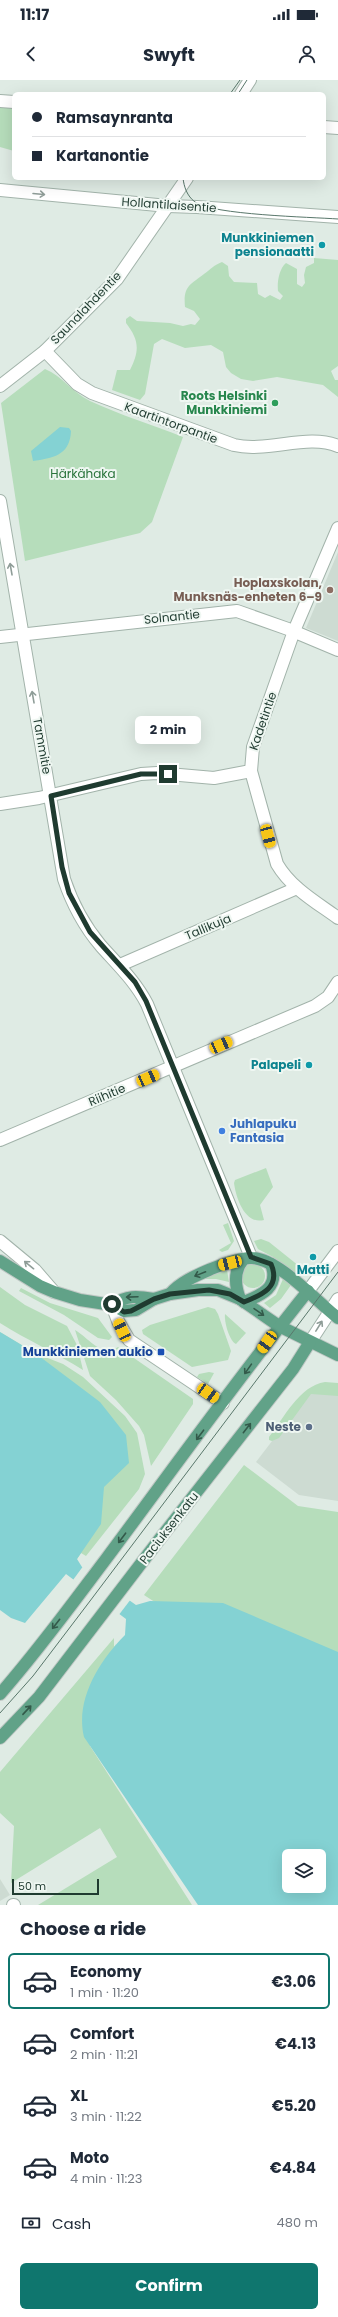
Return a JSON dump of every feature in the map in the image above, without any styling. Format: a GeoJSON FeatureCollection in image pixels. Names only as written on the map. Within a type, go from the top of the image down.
{"type":"FeatureCollection","features":[{"type":"Feature","properties":{"kind":"main road"},"geometry":{"type":"LineString","coordinates":[[242,1301],[236,1288],[236,1277],[238,1265],[247,1259]]}},
{"type":"Feature","properties":{"kind":"main road"},"geometry":{"type":"LineString","coordinates":[[170,1294],[193,1277],[218,1266],[247,1259],[271,1264],[308,1291],[333,1315]]}},
{"type":"Feature","properties":{"kind":"main road"},"geometry":{"type":"LineString","coordinates":[[0,1262],[40,1286],[54,1292],[80,1300],[112,1304],[124,1312],[131,1311],[154,1299],[170,1294],[218,1290],[242,1301],[279,1326],[338,1356]]}},
{"type":"Feature","properties":{"kind":"main road"},"geometry":{"type":"LineString","coordinates":[[242,1301],[264,1293],[269,1289],[274,1276],[271,1264]]}},
{"type":"Feature","properties":{"kind":"main road"},"geometry":{"type":"LineString","coordinates":[[0,1694],[80,1594],[279,1326],[308,1291]]}},
{"type":"Feature","properties":{"kind":"main road","name":"Paciuksenkatu"},"geometry":{"type":"LineString","coordinates":[[0,1738],[38,1697],[294,1369],[310,1342]]}},
{"type":"Feature","properties":{"kind":"street"},"geometry":{"type":"LineString","coordinates":[[242,92],[250,80]]}},
{"type":"Feature","properties":{"kind":"street"},"geometry":{"type":"LineString","coordinates":[[0,101],[12,102]]}},
{"type":"Feature","properties":{"kind":"street"},"geometry":{"type":"LineString","coordinates":[[326,127],[338,128]]}},
{"type":"Feature","properties":{"kind":"street","name":"Saunalahdentie"},"geometry":{"type":"LineString","coordinates":[[0,386],[45,351],[117,279],[186,180]]}},
{"type":"Feature","properties":{"kind":"street","name":"Hollantilaisentie"},"geometry":{"type":"LineString","coordinates":[[0,190],[168,206],[338,217]]}},
{"type":"Feature","properties":{"kind":"street","name":"Kaartintorpantie"},"geometry":{"type":"LineString","coordinates":[[45,351],[77,384],[92,393],[234,445],[252,448],[323,442],[338,446]]}},
{"type":"Feature","properties":{"kind":"street","name":"Tammitie"},"geometry":{"type":"LineString","coordinates":[[0,501],[62,867],[69,893],[90,932],[135,982],[146,1001],[174,1067],[247,1259]]}},
{"type":"Feature","properties":{"kind":"street","name":"Kadetintie"},"geometry":{"type":"LineString","coordinates":[[338,528],[294,631],[253,747],[251,771],[275,860],[285,877],[296,888],[338,918]]}},
{"type":"Feature","properties":{"kind":"street","name":"Solnantie"},"geometry":{"type":"LineString","coordinates":[[0,637],[229,610],[244,612],[338,650]]}},
{"type":"Feature","properties":{"kind":"street"},"geometry":{"type":"LineString","coordinates":[[0,804],[51,796],[141,774],[157,773],[214,778],[251,771]]}},
{"type":"Feature","properties":{"kind":"street","name":"Tallikuja"},"geometry":{"type":"LineString","coordinates":[[120,965],[296,888]]}},
{"type":"Feature","properties":{"kind":"street","name":"Riihitie"},"geometry":{"type":"LineString","coordinates":[[0,1140],[322,1003],[338,982]]}},
{"type":"Feature","properties":{"kind":"street"},"geometry":{"type":"LineString","coordinates":[[0,1241],[35,1270],[54,1292]]}},
{"type":"Feature","properties":{"kind":"street"},"geometry":{"type":"LineString","coordinates":[[308,1291],[338,1251]]}},
{"type":"Feature","properties":{"kind":"street","name":"Paciuksenkatu"},"geometry":{"type":"LineString","coordinates":[[310,1342],[333,1315],[338,1299]]}},
{"type":"Feature","properties":{"kind":"street"},"geometry":{"type":"LineString","coordinates":[[112,1304],[120,1326],[129,1340],[223,1403]]}},
{"type":"Feature","properties":{"kind":"shaded area","name":"Hoplaxskolan, Munksnäs-enheten 6–9"},"geometry":{"type":"Polygon","coordinates":[[[338,552],[338,641],[306,628],[338,552]]]}},
{"type":"Feature","properties":{"kind":"shaded area"},"geometry":{"type":"Polygon","coordinates":[[[312,1389],[338,1391],[338,1501],[299,1495],[256,1462],[312,1389]]]}},
{"type":"Feature","properties":{"kind":"shaded area"},"geometry":{"type":"Polygon","coordinates":[[[0,1879],[10,1895],[0,1901],[0,1879]]]}},
{"type":"Feature","properties":{"kind":"green space"},"geometry":{"type":"Polygon","coordinates":[[[0,107],[12,108],[12,150],[0,147],[0,107]]]}},
{"type":"Feature","properties":{"kind":"green space"},"geometry":{"type":"Polygon","coordinates":[[[314,258],[338,260],[338,366],[331,371],[335,380],[338,380],[338,397],[323,385],[277,377],[253,381],[241,379],[231,373],[226,367],[223,352],[211,345],[185,348],[162,339],[154,344],[145,394],[140,400],[112,390],[117,370],[130,370],[137,351],[136,340],[126,323],[126,319],[130,316],[137,321],[170,323],[183,326],[191,324],[195,325],[200,319],[194,311],[185,307],[186,290],[195,281],[222,262],[228,266],[229,276],[234,282],[257,283],[258,294],[265,298],[270,295],[280,300],[283,296],[278,291],[278,280],[280,272],[286,263],[297,269],[297,284],[302,287],[305,283],[304,275],[306,267],[314,263],[314,258]]]}},
{"type":"Feature","properties":{"kind":"green space","name":"Härkähaka"},"geometry":{"type":"Polygon","coordinates":[[[45,369],[57,376],[78,394],[90,401],[183,437],[152,522],[140,533],[25,561],[1,403],[45,369]]]}},
{"type":"Feature","properties":{"kind":"green space"},"geometry":{"type":"Polygon","coordinates":[[[266,1168],[273,1187],[260,1205],[264,1220],[257,1220],[247,1214],[239,1203],[234,1183],[235,1180],[266,1168]]]}},
{"type":"Feature","properties":{"kind":"green space"},"geometry":{"type":"Polygon","coordinates":[[[228,1223],[234,1241],[228,1250],[222,1252],[219,1250],[231,1243],[223,1225],[228,1223]]]}},
{"type":"Feature","properties":{"kind":"green space"},"geometry":{"type":"Polygon","coordinates":[[[261,1239],[269,1242],[304,1270],[299,1275],[273,1257],[258,1249],[254,1241],[261,1239]]]}},
{"type":"Feature","properties":{"kind":"green space"},"geometry":{"type":"Polygon","coordinates":[[[253,1264],[261,1268],[265,1276],[261,1284],[253,1288],[245,1284],[241,1276],[245,1268],[253,1264]]]}},
{"type":"Feature","properties":{"kind":"green space"},"geometry":{"type":"Polygon","coordinates":[[[227,1270],[229,1282],[216,1279],[201,1279],[227,1270]]]}},
{"type":"Feature","properties":{"kind":"green space"},"geometry":{"type":"Polygon","coordinates":[[[283,1279],[291,1285],[281,1299],[270,1308],[264,1303],[276,1295],[283,1279]]]}},
{"type":"Feature","properties":{"kind":"green space"},"geometry":{"type":"Polygon","coordinates":[[[0,1287],[25,1305],[67,1326],[77,1345],[83,1370],[0,1323],[0,1287]]]}},
{"type":"Feature","properties":{"kind":"green space"},"geometry":{"type":"Polygon","coordinates":[[[21,1288],[50,1303],[98,1318],[112,1337],[109,1340],[98,1338],[64,1315],[19,1291],[21,1288]]]}},
{"type":"Feature","properties":{"kind":"green space"},"geometry":{"type":"Polygon","coordinates":[[[208,1307],[215,1309],[218,1314],[231,1351],[228,1360],[192,1367],[143,1334],[142,1330],[150,1325],[208,1307]]]}},
{"type":"Feature","properties":{"kind":"green space"},"geometry":{"type":"Polygon","coordinates":[[[225,1314],[246,1333],[236,1344],[231,1339],[225,1321],[225,1314]]]}},
{"type":"Feature","properties":{"kind":"green space"},"geometry":{"type":"Polygon","coordinates":[[[75,1330],[101,1349],[112,1350],[118,1347],[193,1399],[193,1404],[151,1466],[144,1435],[139,1426],[116,1400],[90,1376],[75,1330]]]}},
{"type":"Feature","properties":{"kind":"green space"},"geometry":{"type":"Polygon","coordinates":[[[0,1332],[35,1353],[63,1364],[83,1377],[125,1416],[137,1433],[145,1474],[139,1489],[86,1556],[81,1553],[77,1559],[0,1332]]]}},
{"type":"Feature","properties":{"kind":"green space"},"geometry":{"type":"Polygon","coordinates":[[[209,1372],[214,1373],[208,1384],[197,1377],[199,1374],[209,1372]]]}},
{"type":"Feature","properties":{"kind":"green space"},"geometry":{"type":"Polygon","coordinates":[[[325,1382],[338,1383],[338,1396],[311,1394],[279,1438],[272,1441],[269,1440],[269,1437],[286,1412],[300,1396],[307,1390],[325,1382]]]}},
{"type":"Feature","properties":{"kind":"green space"},"geometry":{"type":"Polygon","coordinates":[[[244,1465],[298,1506],[338,1512],[338,1722],[144,1595],[244,1465]]]}},
{"type":"Feature","properties":{"kind":"green space"},"geometry":{"type":"Polygon","coordinates":[[[114,1638],[114,1647],[116,1644],[90,1746],[192,1905],[38,1905],[117,1857],[100,1828],[11,1883],[14,1826],[0,1813],[0,1772],[114,1638]]]}},
{"type":"Feature","properties":{"kind":"water"},"geometry":{"type":"Polygon","coordinates":[[[60,427],[69,428],[71,431],[70,439],[64,451],[47,459],[33,461],[31,451],[60,427]]]}},
{"type":"Feature","properties":{"kind":"water"},"geometry":{"type":"Polygon","coordinates":[[[0,1332],[35,1353],[100,1402],[126,1435],[129,1463],[104,1487],[101,1524],[77,1559],[82,1567],[136,1605],[150,1601],[223,1603],[338,1652],[338,1905],[198,1905],[84,1737],[82,1723],[86,1695],[98,1669],[115,1645],[125,1635],[126,1619],[66,1574],[25,1623],[11,1618],[0,1610],[0,1332]]]}},
{"type":"Feature","properties":{"kind":"pier"},"geometry":{"type":"Polygon","coordinates":[[[84,1565],[131,1599],[118,1616],[73,1580],[84,1565]]]}},
{"type":"Feature","properties":{"kind":"tram line"},"geometry":{"type":"LineString","coordinates":[[231,92],[240,80]]}},
{"type":"Feature","properties":{"kind":"tram line"},"geometry":{"type":"LineString","coordinates":[[239,92],[247,80]]}},
{"type":"Feature","properties":{"kind":"tram line"},"geometry":{"type":"LineString","coordinates":[[183,180],[185,188],[190,197],[195,202],[205,206],[241,213],[338,219]]}},
{"type":"Feature","properties":{"kind":"tram line"},"geometry":{"type":"LineString","coordinates":[[0,1713],[33,1676],[338,1272]]}},
{"type":"Feature","properties":{"kind":"place","name":"Munkkiniemen pensionaatti"},"geometry":{"type":"Point","coordinates":[322,245]}},
{"type":"Feature","properties":{"kind":"place","name":"Roots Helsinki Munkkiniemi"},"geometry":{"type":"Point","coordinates":[275,403]}},
{"type":"Feature","properties":{"kind":"place","name":"Hoplaxskolan, Munksnäs-enheten 6–9"},"geometry":{"type":"Point","coordinates":[330,590]}},
{"type":"Feature","properties":{"kind":"place","name":"Palapeli"},"geometry":{"type":"Point","coordinates":[309,1065]}},
{"type":"Feature","properties":{"kind":"place","name":"Juhlapuku Fantasia"},"geometry":{"type":"Point","coordinates":[222,1131]}},
{"type":"Feature","properties":{"kind":"place","name":"Matti"},"geometry":{"type":"Point","coordinates":[313,1257]}},
{"type":"Feature","properties":{"kind":"place","name":"Munkkiniemen aukio"},"geometry":{"type":"Point","coordinates":[161,1352]}},
{"type":"Feature","properties":{"kind":"place","name":"Neste"},"geometry":{"type":"Point","coordinates":[309,1427]}},
{"type":"Feature","properties":{"kind":"route"},"geometry":{"type":"LineString","coordinates":[[112,1304],[124,1312],[131,1311],[136,1310],[154,1299],[170,1294],[198,1290],[218,1290],[230,1294],[244,1302],[264,1293],[269,1289],[274,1276],[274,1270],[271,1264],[251,1257],[146,1001],[135,982],[90,932],[69,893],[64,879],[51,796],[141,774],[168,774]]}}]}
